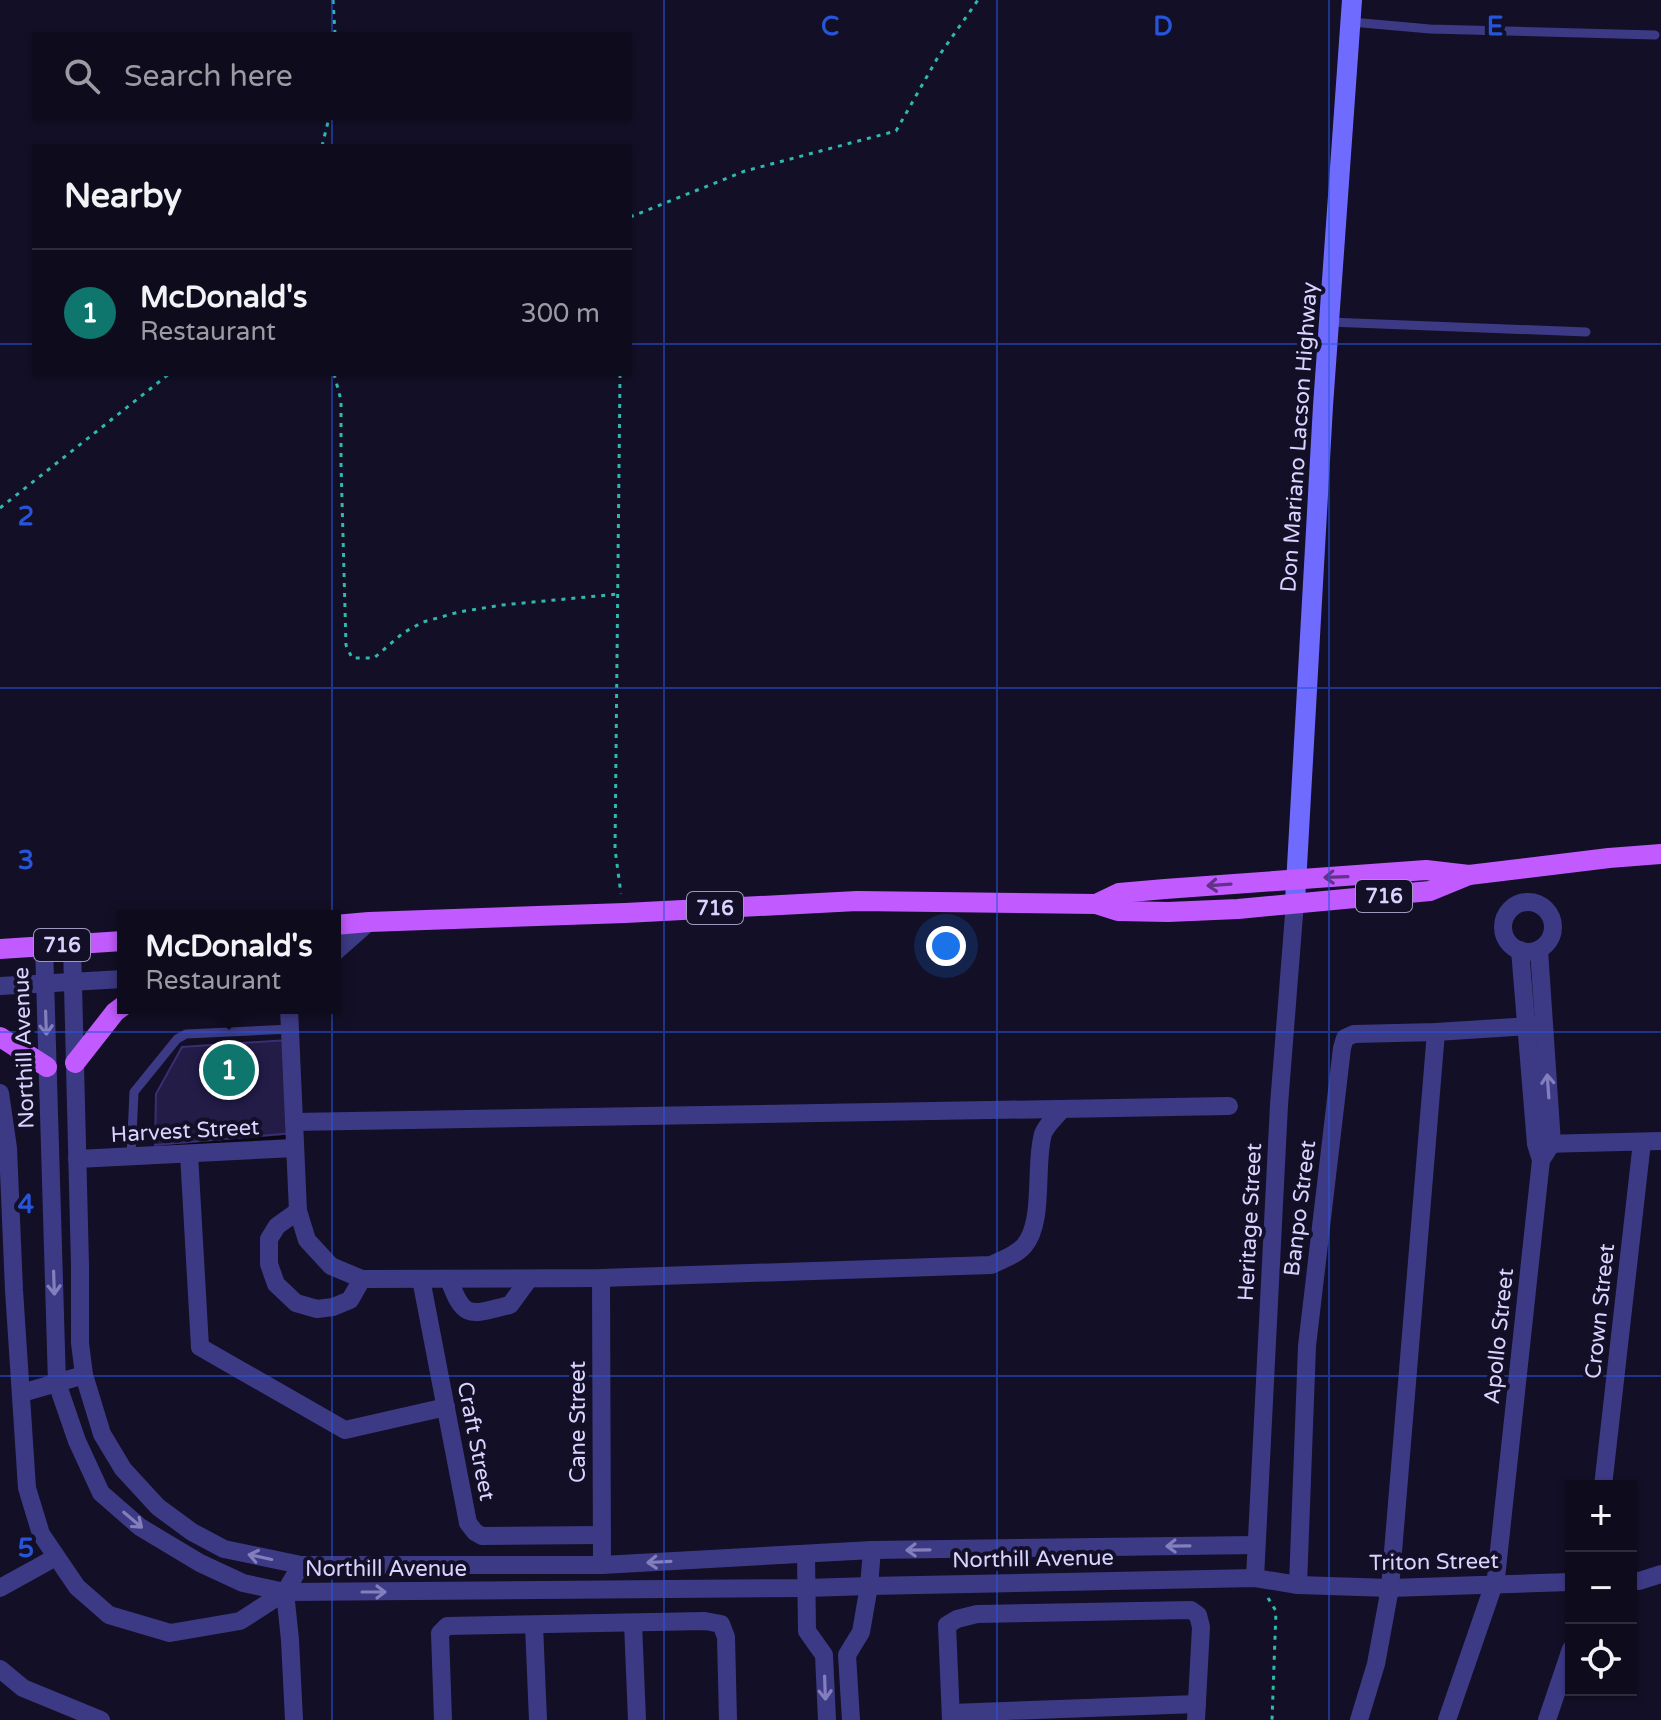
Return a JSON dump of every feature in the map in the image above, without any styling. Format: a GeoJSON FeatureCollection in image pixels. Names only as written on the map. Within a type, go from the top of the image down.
{"type":"FeatureCollection","features":[{"type":"Feature","properties":{"kind":"main road","name":"716"},"geometry":{"type":"LineString","coordinates":[[1096,904],[1119,893],[1426,870],[1469,875],[1661,854]]}},
{"type":"Feature","properties":{"kind":"main road","name":"716"},"geometry":{"type":"LineString","coordinates":[[341,924],[857,901],[1096,904],[1118,911],[1238,909],[1430,891],[1469,875]]}},
{"type":"Feature","properties":{"kind":"main road","name":"716"},"geometry":{"type":"LineString","coordinates":[[0,949],[117,941]]}},
{"type":"Feature","properties":{"kind":"main road"},"geometry":{"type":"LineString","coordinates":[[75,1063],[117,1010]]}},
{"type":"Feature","properties":{"kind":"main road"},"geometry":{"type":"LineString","coordinates":[[0,1037],[47,1067]]}},
{"type":"Feature","properties":{"kind":"street","name":"Don Mariano Lacson Highway"},"geometry":{"type":"LineString","coordinates":[[1295,902],[1322,421],[1352,0]]}},
{"type":"Feature","properties":{"kind":"street"},"geometry":{"type":"LineString","coordinates":[[1523,868],[1527,901]]}},
{"type":"Feature","properties":{"kind":"street"},"geometry":{"type":"LineString","coordinates":[[1527,901],[1545,908],[1553,926],[1547,944],[1529,950],[1512,945],[1503,928],[1510,910],[1527,901]]}},
{"type":"Feature","properties":{"kind":"street","name":"Heritage Street"},"geometry":{"type":"LineString","coordinates":[[1255,1578],[1279,1105],[1295,902]]}},
{"type":"Feature","properties":{"kind":"street"},"geometry":{"type":"LineString","coordinates":[[341,947],[369,922]]}},
{"type":"Feature","properties":{"kind":"street","name":"Northill Avenue"},"geometry":{"type":"LineString","coordinates":[[44,945],[57,1383],[77,1441],[101,1493],[140,1527],[200,1563],[243,1583],[285,1592],[807,1588],[1255,1578],[1298,1585]]}},
{"type":"Feature","properties":{"kind":"street","name":"Northill Avenue"},"geometry":{"type":"LineString","coordinates":[[72,945],[80,1343],[84,1375],[102,1434],[123,1469],[158,1507],[192,1532],[224,1549],[301,1565],[602,1565],[872,1550],[1256,1545]]}},
{"type":"Feature","properties":{"kind":"street","name":"Apollo Street"},"geometry":{"type":"LineString","coordinates":[[1447,1720],[1496,1578],[1543,1149],[1529,950]]}},
{"type":"Feature","properties":{"kind":"street"},"geometry":{"type":"LineString","coordinates":[[0,986],[117,979]]}},
{"type":"Feature","properties":{"kind":"street"},"geometry":{"type":"LineString","coordinates":[[289,1014],[298,1211],[307,1240],[331,1266],[362,1279],[601,1278],[991,1265],[1024,1245],[1034,1226],[1044,1130],[1062,1109]]}},
{"type":"Feature","properties":{"kind":"street","name":"Banpo Street"},"geometry":{"type":"LineString","coordinates":[[1298,1585],[1307,1346],[1345,1038],[1354,1034],[1535,1026]]}},
{"type":"Feature","properties":{"kind":"street"},"geometry":{"type":"LineString","coordinates":[[1359,1720],[1376,1664],[1390,1588],[1436,1032]]}},
{"type":"Feature","properties":{"kind":"street"},"geometry":{"type":"LineString","coordinates":[[0,1093],[8,1148],[6,1218],[27,1488],[41,1534],[77,1587],[109,1615],[170,1633],[240,1621],[285,1592],[301,1565]]}},
{"type":"Feature","properties":{"kind":"street"},"geometry":{"type":"LineString","coordinates":[[294,1122],[1229,1106]]}},
{"type":"Feature","properties":{"kind":"street"},"geometry":{"type":"LineString","coordinates":[[1543,1149],[1652,1142]]}},
{"type":"Feature","properties":{"kind":"street","name":"Crown Street"},"geometry":{"type":"LineString","coordinates":[[1604,1480],[1652,1142]]}},
{"type":"Feature","properties":{"kind":"street","name":"Harvest Street"},"geometry":{"type":"LineString","coordinates":[[77,1159],[295,1148]]}},
{"type":"Feature","properties":{"kind":"street"},"geometry":{"type":"LineString","coordinates":[[189,1154],[200,1347],[345,1430],[446,1407]]}},
{"type":"Feature","properties":{"kind":"street"},"geometry":{"type":"LineString","coordinates":[[298,1211],[277,1226],[269,1239],[269,1264],[276,1284],[296,1303],[317,1309],[350,1300],[362,1279]]}},
{"type":"Feature","properties":{"kind":"street","name":"Cane Street"},"geometry":{"type":"LineString","coordinates":[[601,1278],[602,1565]]}},
{"type":"Feature","properties":{"kind":"street","name":"Craft Street"},"geometry":{"type":"LineString","coordinates":[[421,1279],[468,1523],[482,1536],[602,1535]]}},
{"type":"Feature","properties":{"kind":"street"},"geometry":{"type":"LineString","coordinates":[[449,1279],[456,1299],[466,1311],[472,1313],[510,1305],[529,1279]]}},
{"type":"Feature","properties":{"kind":"street"},"geometry":{"type":"LineString","coordinates":[[22,1393],[84,1375]]}},
{"type":"Feature","properties":{"kind":"street"},"geometry":{"type":"LineString","coordinates":[[851,1720],[847,1655],[861,1632],[872,1550]]}},
{"type":"Feature","properties":{"kind":"street"},"geometry":{"type":"LineString","coordinates":[[806,1554],[807,1631],[824,1655],[827,1720]]}},
{"type":"Feature","properties":{"kind":"street"},"geometry":{"type":"LineString","coordinates":[[0,1588],[56,1557]]}},
{"type":"Feature","properties":{"kind":"street"},"geometry":{"type":"LineString","coordinates":[[1637,1581],[1661,1574]]}},
{"type":"Feature","properties":{"kind":"street","name":"Triton Street"},"geometry":{"type":"LineString","coordinates":[[1298,1585],[1390,1588],[1565,1582]]}},
{"type":"Feature","properties":{"kind":"street"},"geometry":{"type":"LineString","coordinates":[[285,1592],[294,1720]]}},
{"type":"Feature","properties":{"kind":"street"},"geometry":{"type":"LineString","coordinates":[[1191,1610],[1198,1615],[1201,1627],[1196,1712],[951,1716],[947,1625],[957,1619],[977,1614],[1191,1610]]}},
{"type":"Feature","properties":{"kind":"street"},"geometry":{"type":"LineString","coordinates":[[443,1720],[440,1633],[447,1626],[705,1621],[721,1624],[726,1637],[728,1720]]}},
{"type":"Feature","properties":{"kind":"street"},"geometry":{"type":"LineString","coordinates":[[633,1623],[637,1720]]}},
{"type":"Feature","properties":{"kind":"street"},"geometry":{"type":"LineString","coordinates":[[534,1625],[538,1720]]}},
{"type":"Feature","properties":{"kind":"street"},"geometry":{"type":"LineString","coordinates":[[824,1655],[847,1655]]}},
{"type":"Feature","properties":{"kind":"street"},"geometry":{"type":"LineString","coordinates":[[1547,1720],[1565,1667]]}},
{"type":"Feature","properties":{"kind":"street"},"geometry":{"type":"LineString","coordinates":[[0,1669],[23,1688],[101,1720]]}},
{"type":"Feature","properties":{"kind":"lane"},"geometry":{"type":"LineString","coordinates":[[1351,22],[1430,29],[1655,35]]}},
{"type":"Feature","properties":{"kind":"lane"},"geometry":{"type":"LineString","coordinates":[[1329,322],[1586,332]]}},
{"type":"Feature","properties":{"kind":"lane"},"geometry":{"type":"LineString","coordinates":[[131,1157],[134,1092],[177,1039],[186,1034],[290,1029]]}},
{"type":"Feature","properties":{"kind":"path"},"geometry":{"type":"LineString","coordinates":[[333,0],[335,32]]}},
{"type":"Feature","properties":{"kind":"path"},"geometry":{"type":"LineString","coordinates":[[632,216],[745,171],[896,131],[938,57],[978,0]]}},
{"type":"Feature","properties":{"kind":"path"},"geometry":{"type":"LineString","coordinates":[[322,144],[328,120]]}},
{"type":"Feature","properties":{"kind":"path"},"geometry":{"type":"LineString","coordinates":[[0,508],[166,376]]}},
{"type":"Feature","properties":{"kind":"path"},"geometry":{"type":"LineString","coordinates":[[335,376],[341,400],[346,645],[352,658],[374,658],[403,633],[423,622],[459,612],[619,594]]}},
{"type":"Feature","properties":{"kind":"path"},"geometry":{"type":"LineString","coordinates":[[620,376],[615,849],[625,913]]}},
{"type":"Feature","properties":{"kind":"path"},"geometry":{"type":"LineString","coordinates":[[1255,1578],[1276,1611],[1272,1720]]}},
{"type":"Feature","properties":{"kind":"building"},"geometry":{"type":"Polygon","coordinates":[[[288,1040],[293,1133],[155,1145],[156,1094],[182,1047],[288,1040]]]}},
{"type":"Feature","properties":{"kind":"place","name":"McDonald's"},"geometry":{"type":"Point","coordinates":[229,1070]}}]}
